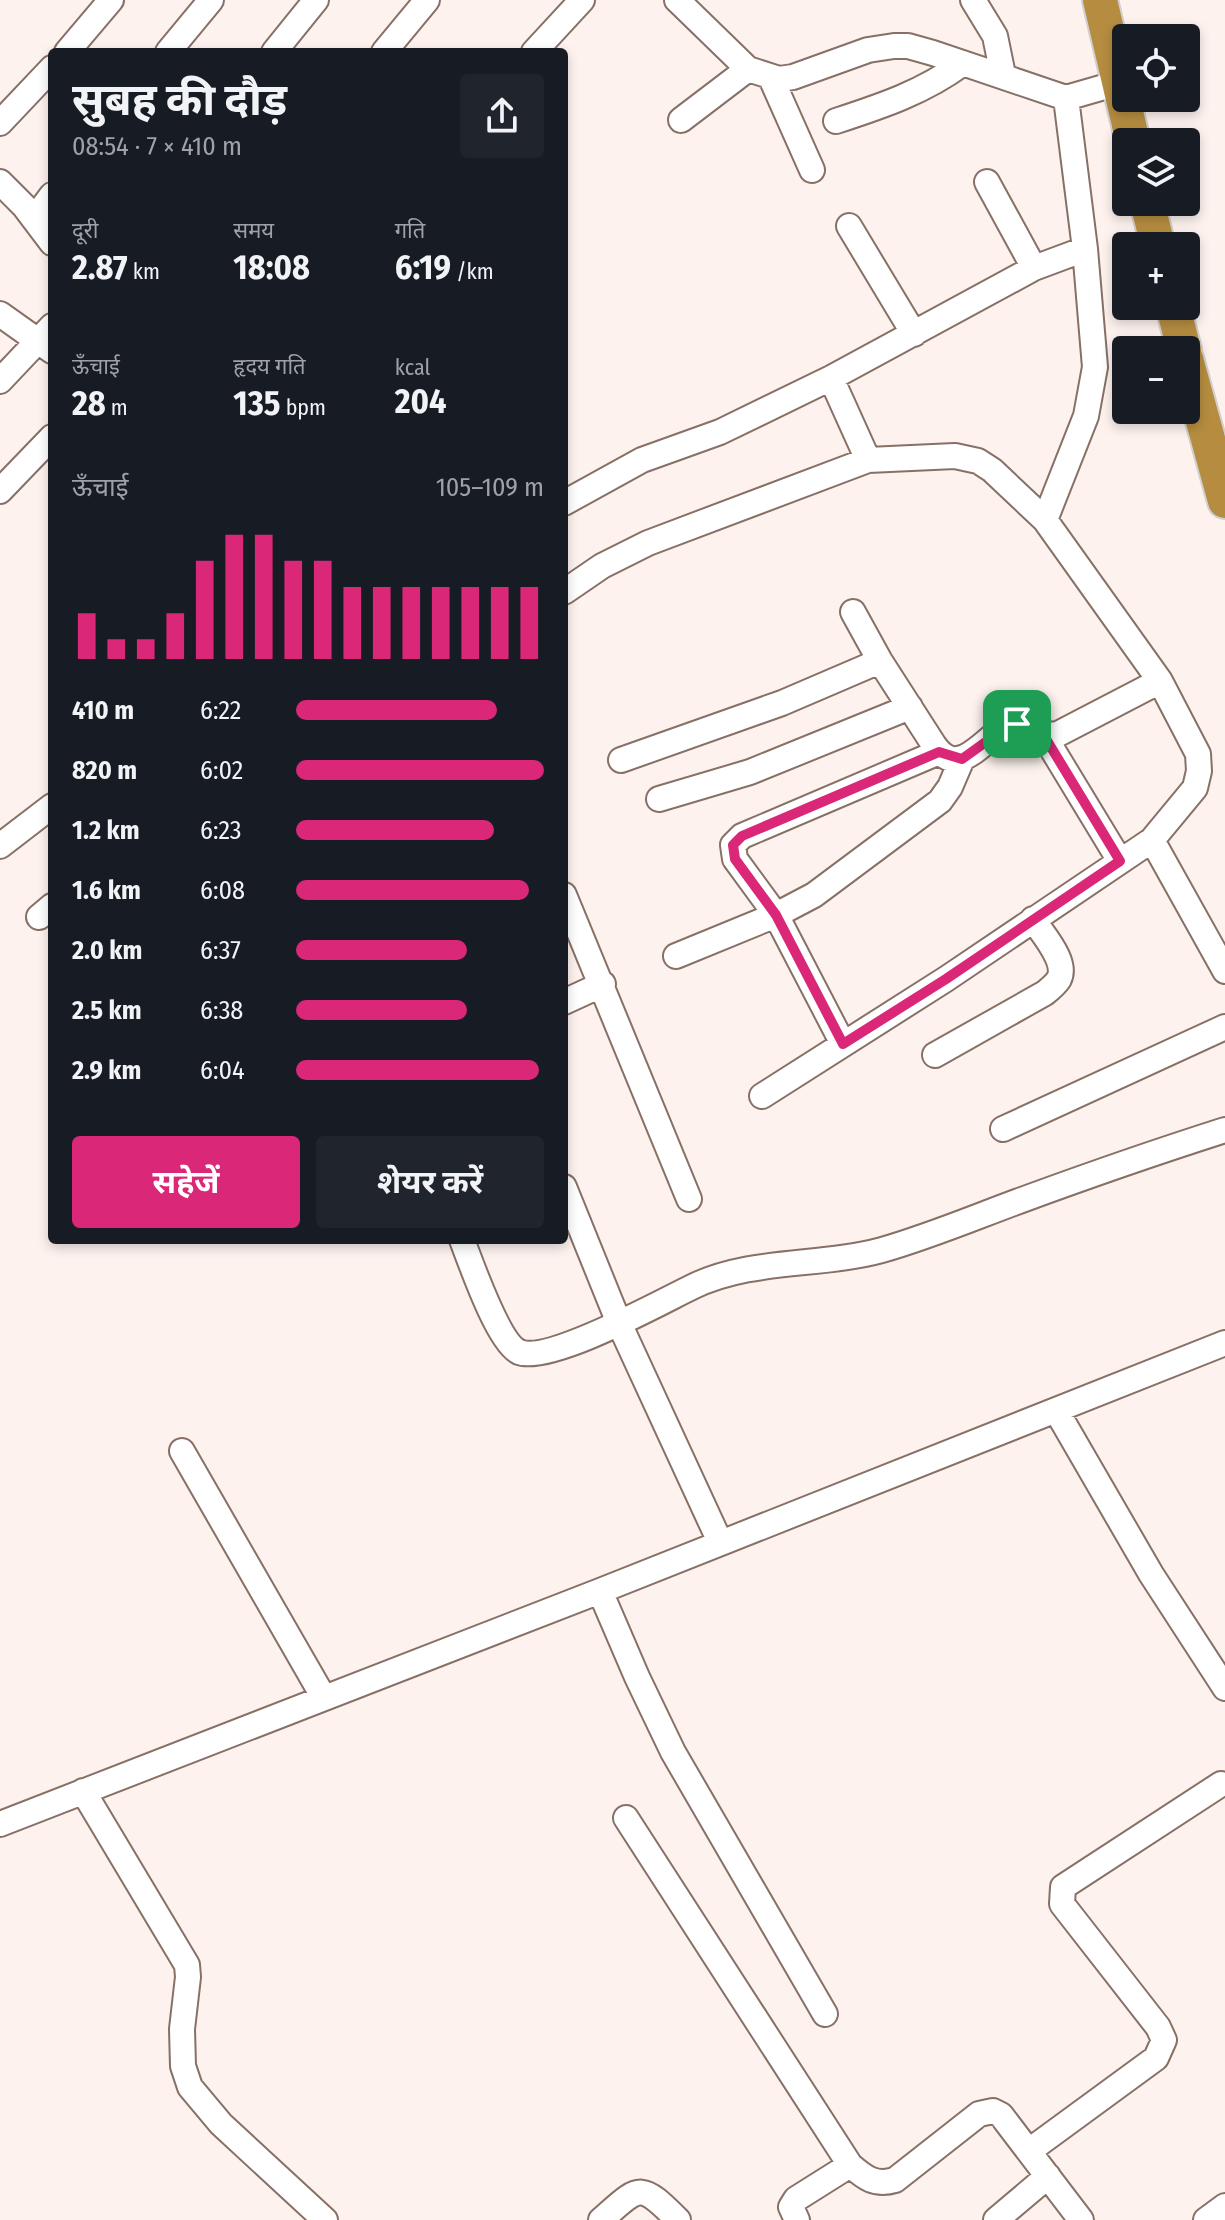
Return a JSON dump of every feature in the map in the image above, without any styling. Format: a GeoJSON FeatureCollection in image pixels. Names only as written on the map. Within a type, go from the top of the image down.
{"type":"FeatureCollection","features":[{"type":"Feature","properties":{"kind":"highway"},"geometry":{"type":"LineString","coordinates":[[1100,0],[1112,55]]}},
{"type":"Feature","properties":{"kind":"highway"},"geometry":{"type":"LineString","coordinates":[[1200,406],[1223,484]]}},
{"type":"Feature","properties":{"kind":"street"},"geometry":{"type":"LineString","coordinates":[[70,48],[111,0]]}},
{"type":"Feature","properties":{"kind":"street"},"geometry":{"type":"LineString","coordinates":[[171,48],[211,0]]}},
{"type":"Feature","properties":{"kind":"street"},"geometry":{"type":"LineString","coordinates":[[277,48],[316,0]]}},
{"type":"Feature","properties":{"kind":"street"},"geometry":{"type":"LineString","coordinates":[[387,48],[427,0]]}},
{"type":"Feature","properties":{"kind":"street"},"geometry":{"type":"LineString","coordinates":[[538,48],[582,0]]}},
{"type":"Feature","properties":{"kind":"street"},"geometry":{"type":"LineString","coordinates":[[677,0],[748,69],[771,78],[793,77],[868,50],[908,46],[1066,98],[1112,85]]}},
{"type":"Feature","properties":{"kind":"street"},"geometry":{"type":"LineString","coordinates":[[973,0],[995,36],[1003,75]]}},
{"type":"Feature","properties":{"kind":"street"},"geometry":{"type":"LineString","coordinates":[[836,121],[915,93],[963,63]]}},
{"type":"Feature","properties":{"kind":"street"},"geometry":{"type":"LineString","coordinates":[[681,120],[748,69]]}},
{"type":"Feature","properties":{"kind":"street"},"geometry":{"type":"LineString","coordinates":[[0,123],[48,72]]}},
{"type":"Feature","properties":{"kind":"street"},"geometry":{"type":"LineString","coordinates":[[771,78],[812,170]]}},
{"type":"Feature","properties":{"kind":"street"},"geometry":{"type":"LineString","coordinates":[[1045,520],[1086,416],[1095,367],[1085,249],[1066,98]]}},
{"type":"Feature","properties":{"kind":"street"},"geometry":{"type":"LineString","coordinates":[[0,182],[48,238]]}},
{"type":"Feature","properties":{"kind":"street"},"geometry":{"type":"LineString","coordinates":[[987,182],[1034,268]]}},
{"type":"Feature","properties":{"kind":"street"},"geometry":{"type":"LineString","coordinates":[[34,219],[48,200]]}},
{"type":"Feature","properties":{"kind":"street"},"geometry":{"type":"LineString","coordinates":[[849,226],[914,334]]}},
{"type":"Feature","properties":{"kind":"street"},"geometry":{"type":"LineString","coordinates":[[568,501],[642,460],[720,432],[831,378],[1034,268],[1085,249]]}},
{"type":"Feature","properties":{"kind":"street"},"geometry":{"type":"LineString","coordinates":[[0,314],[47,339],[0,381]]}},
{"type":"Feature","properties":{"kind":"street"},"geometry":{"type":"LineString","coordinates":[[831,378],[868,460]]}},
{"type":"Feature","properties":{"kind":"street"},"geometry":{"type":"LineString","coordinates":[[0,491],[48,441]]}},
{"type":"Feature","properties":{"kind":"street"},"geometry":{"type":"LineString","coordinates":[[568,589],[602,566],[648,543],[868,460],[955,456],[978,461],[992,470],[1045,520],[1160,681],[1198,754],[1199,771],[1195,788],[1152,840],[762,1096]]}},
{"type":"Feature","properties":{"kind":"street"},"geometry":{"type":"LineString","coordinates":[[676,956],[776,915],[814,895],[917,820],[940,801],[950,787],[950,756],[910,707],[853,612]]}},
{"type":"Feature","properties":{"kind":"street"},"geometry":{"type":"LineString","coordinates":[[621,760],[753,714],[880,661]]}},
{"type":"Feature","properties":{"kind":"street"},"geometry":{"type":"LineString","coordinates":[[843,1044],[776,915],[735,859],[733,845],[742,836],[950,756],[1008,726],[1025,726],[1051,736],[1058,734],[1160,681]]}},
{"type":"Feature","properties":{"kind":"street"},"geometry":{"type":"LineString","coordinates":[[659,799],[750,772],[910,707]]}},
{"type":"Feature","properties":{"kind":"street"},"geometry":{"type":"LineString","coordinates":[[1043,734],[1120,861]]}},
{"type":"Feature","properties":{"kind":"street"},"geometry":{"type":"LineString","coordinates":[[0,846],[48,809]]}},
{"type":"Feature","properties":{"kind":"street"},"geometry":{"type":"LineString","coordinates":[[1152,840],[1225,971]]}},
{"type":"Feature","properties":{"kind":"street"},"geometry":{"type":"LineString","coordinates":[[568,904],[689,1199]]}},
{"type":"Feature","properties":{"kind":"street"},"geometry":{"type":"LineString","coordinates":[[935,1055],[1045,993],[1058,980],[1061,972],[1058,956],[1033,919]]}},
{"type":"Feature","properties":{"kind":"street"},"geometry":{"type":"LineString","coordinates":[[568,1000],[603,984]]}},
{"type":"Feature","properties":{"kind":"street"},"geometry":{"type":"LineString","coordinates":[[1003,1129],[1225,1027]]}},
{"type":"Feature","properties":{"kind":"street"},"geometry":{"type":"LineString","coordinates":[[464,1244],[502,1335],[517,1351],[530,1355],[544,1353],[619,1323],[718,1276],[881,1250],[1225,1130]]}},
{"type":"Feature","properties":{"kind":"street"},"geometry":{"type":"LineString","coordinates":[[568,1197],[619,1323],[720,1542]]}},
{"type":"Feature","properties":{"kind":"street"},"geometry":{"type":"LineString","coordinates":[[0,1824],[600,1591],[1225,1343]]}},
{"type":"Feature","properties":{"kind":"street"},"geometry":{"type":"LineString","coordinates":[[1056,1410],[1151,1574],[1225,1688]]}},
{"type":"Feature","properties":{"kind":"street"},"geometry":{"type":"LineString","coordinates":[[182,1451],[324,1698]]}},
{"type":"Feature","properties":{"kind":"street"},"geometry":{"type":"LineString","coordinates":[[600,1591],[673,1752],[825,2014]]}},
{"type":"Feature","properties":{"kind":"street"},"geometry":{"type":"LineString","coordinates":[[1029,2151],[1156,2058],[1164,2040],[1158,2027],[1062,1904],[1063,1887],[1221,1784]]}},
{"type":"Feature","properties":{"kind":"street"},"geometry":{"type":"LineString","coordinates":[[83,1791],[187,1965],[182,2029],[183,2066],[190,2087],[221,2124],[325,2220]]}},
{"type":"Feature","properties":{"kind":"street"},"geometry":{"type":"LineString","coordinates":[[626,1818],[850,2165],[867,2180],[885,2183],[895,2180],[986,2111],[1001,2115],[1081,2220]]}},
{"type":"Feature","properties":{"kind":"street"},"geometry":{"type":"LineString","coordinates":[[797,2220],[791,2207],[796,2199],[850,2165]]}},
{"type":"Feature","properties":{"kind":"street"},"geometry":{"type":"LineString","coordinates":[[996,2220],[1048,2176]]}},
{"type":"Feature","properties":{"kind":"street"},"geometry":{"type":"LineString","coordinates":[[601,2220],[629,2195],[638,2191],[655,2197],[678,2220]]}},
{"type":"Feature","properties":{"kind":"street"},"geometry":{"type":"LineString","coordinates":[[1206,2220],[1225,2206]]}},
{"type":"Feature","properties":{"kind":"route"},"geometry":{"type":"LineString","coordinates":[[1017,724],[1043,734],[1120,861],[946,979],[843,1044],[776,915],[735,859],[733,845],[742,836],[939,752],[962,759],[1008,726],[1017,724]]}}]}
